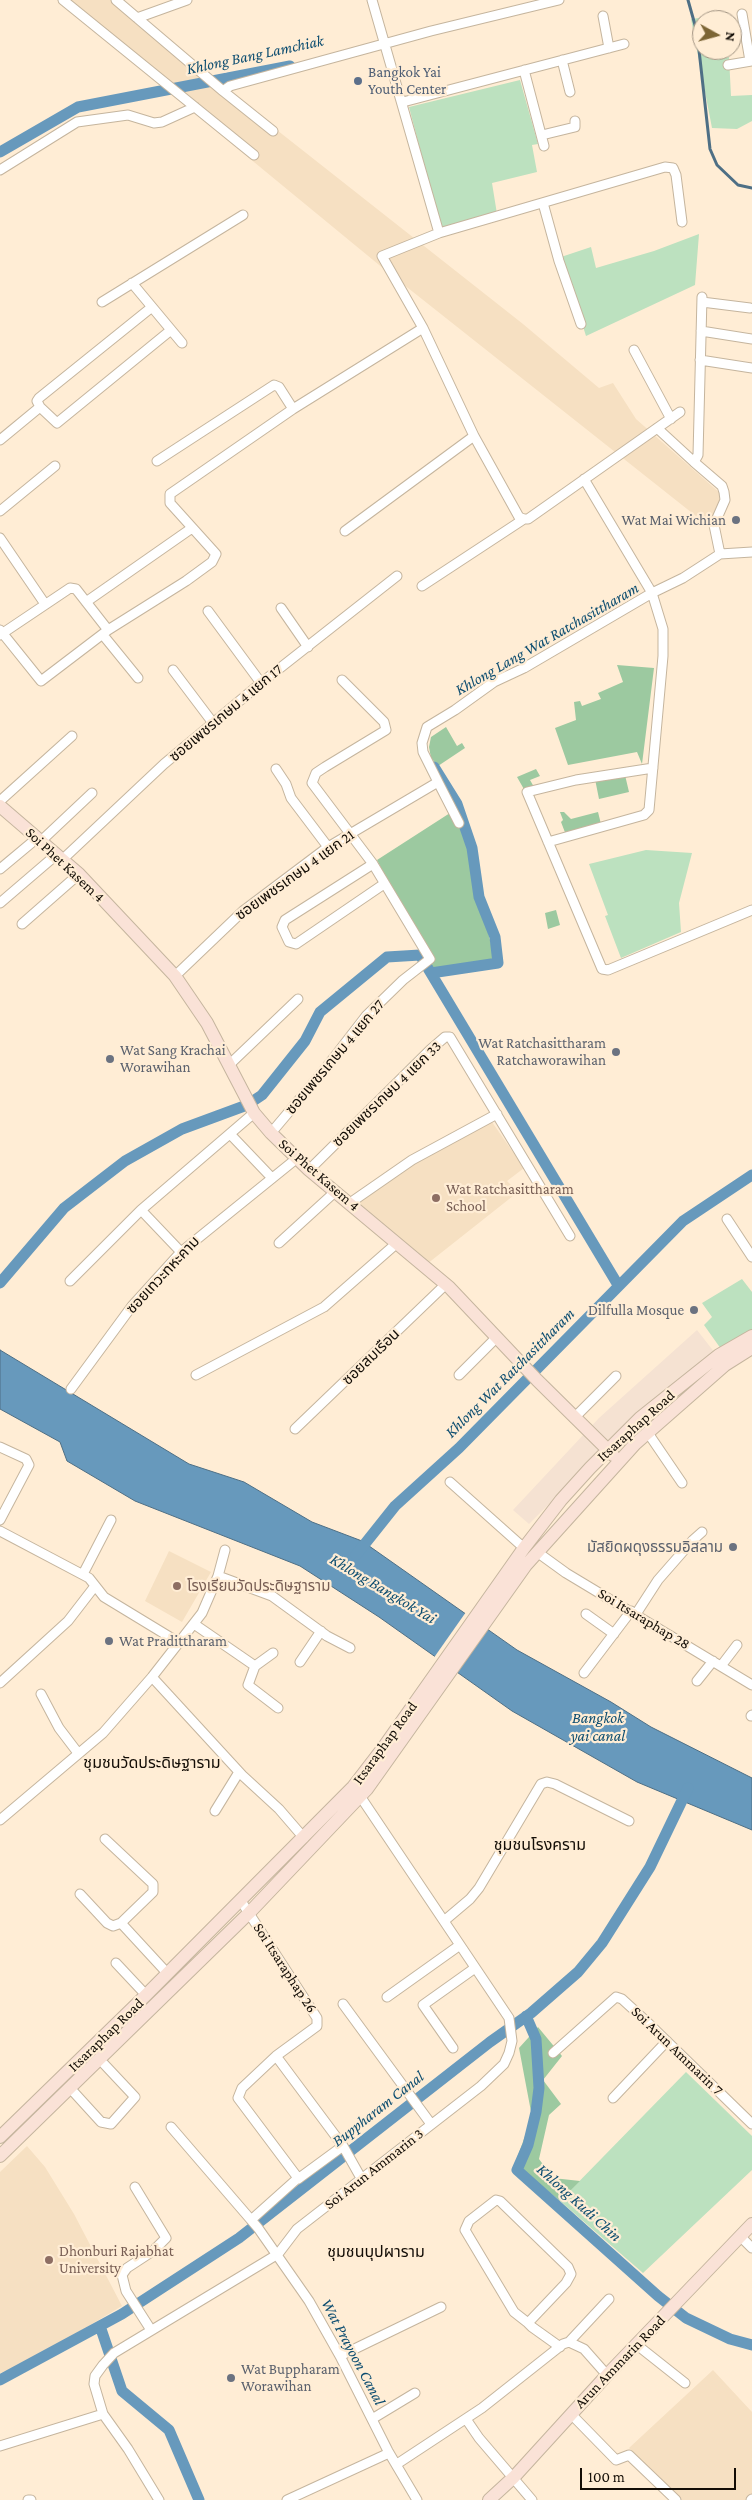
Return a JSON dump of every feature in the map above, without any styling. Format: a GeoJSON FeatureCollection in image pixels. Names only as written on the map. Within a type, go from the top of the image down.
{"type":"FeatureCollection","features":[{"type":"Feature","properties":{"kind":"main road","name":"Soi Phet Kasem 4"},"geometry":{"type":"LineString","coordinates":[[0,806],[38,841],[79,874],[175,976],[207,1023],[253,1110],[296,1159],[446,1284],[618,1462]]}},
{"type":"Feature","properties":{"kind":"main road","name":"Itsaraphap Road"},"geometry":{"type":"LineString","coordinates":[[0,2137],[146,1996],[304,1838],[357,1792],[409,1722],[561,1500],[640,1418],[719,1355],[752,1336]]}},
{"type":"Feature","properties":{"kind":"main road"},"geometry":{"type":"LineString","coordinates":[[523,1557],[537,1552],[618,1462],[648,1433],[724,1365],[751,1350]]}},
{"type":"Feature","properties":{"kind":"main road"},"geometry":{"type":"LineString","coordinates":[[0,2156],[249,1913],[357,1792]]}},
{"type":"Feature","properties":{"kind":"main road","name":"Arun Ammarin Road"},"geometry":{"type":"LineString","coordinates":[[488,2500],[514,2477],[607,2375],[752,2224]]}},
{"type":"Feature","properties":{"kind":"street"},"geometry":{"type":"LineString","coordinates":[[63,0],[254,155]]}},
{"type":"Feature","properties":{"kind":"street"},"geometry":{"type":"LineString","coordinates":[[116,0],[207,78],[273,131]]}},
{"type":"Feature","properties":{"kind":"street"},"geometry":{"type":"LineString","coordinates":[[137,18],[187,0]]}},
{"type":"Feature","properties":{"kind":"street"},"geometry":{"type":"LineString","coordinates":[[372,0],[439,233]]}},
{"type":"Feature","properties":{"kind":"street"},"geometry":{"type":"LineString","coordinates":[[220,88],[384,40],[559,0]]}},
{"type":"Feature","properties":{"kind":"street"},"geometry":{"type":"LineString","coordinates":[[728,65],[751,61],[742,14]]}},
{"type":"Feature","properties":{"kind":"street"},"geometry":{"type":"LineString","coordinates":[[603,16],[609,48]]}},
{"type":"Feature","properties":{"kind":"street"},"geometry":{"type":"LineString","coordinates":[[402,102],[624,44]]}},
{"type":"Feature","properties":{"kind":"street"},"geometry":{"type":"LineString","coordinates":[[562,60],[570,92]]}},
{"type":"Feature","properties":{"kind":"street"},"geometry":{"type":"LineString","coordinates":[[524,70],[544,146]]}},
{"type":"Feature","properties":{"kind":"street"},"geometry":{"type":"LineString","coordinates":[[0,170],[77,122],[128,115],[154,123],[162,122],[195,107]]}},
{"type":"Feature","properties":{"kind":"street"},"geometry":{"type":"LineString","coordinates":[[542,135],[575,127],[575,121]]}},
{"type":"Feature","properties":{"kind":"street"},"geometry":{"type":"LineString","coordinates":[[524,519],[519,517],[474,436],[423,328],[382,256],[439,233],[665,168],[673,168],[682,222]]}},
{"type":"Feature","properties":{"kind":"street"},"geometry":{"type":"LineString","coordinates":[[543,203],[559,261],[581,324]]}},
{"type":"Feature","properties":{"kind":"street"},"geometry":{"type":"LineString","coordinates":[[102,302],[244,215]]}},
{"type":"Feature","properties":{"kind":"street"},"geometry":{"type":"LineString","coordinates":[[132,283],[182,344]]}},
{"type":"Feature","properties":{"kind":"street"},"geometry":{"type":"LineString","coordinates":[[694,462],[698,455],[702,299],[750,308]]}},
{"type":"Feature","properties":{"kind":"street"},"geometry":{"type":"LineString","coordinates":[[152,307],[39,398],[36,401],[40,407],[57,423],[171,330]]}},
{"type":"Feature","properties":{"kind":"street"},"geometry":{"type":"LineString","coordinates":[[138,678],[105,632],[76,589],[70,588],[1,633],[41,681],[105,632],[186,581],[215,559],[216,554],[170,503],[170,494],[293,409],[423,328]]}},
{"type":"Feature","properties":{"kind":"street"},"geometry":{"type":"LineString","coordinates":[[701,331],[752,339]]}},
{"type":"Feature","properties":{"kind":"street"},"geometry":{"type":"LineString","coordinates":[[634,350],[671,418]]}},
{"type":"Feature","properties":{"kind":"street"},"geometry":{"type":"LineString","coordinates":[[700,360],[752,368]]}},
{"type":"Feature","properties":{"kind":"street"},"geometry":{"type":"LineString","coordinates":[[157,461],[274,386],[279,387],[293,409]]}},
{"type":"Feature","properties":{"kind":"street"},"geometry":{"type":"LineString","coordinates":[[0,440],[40,407]]}},
{"type":"Feature","properties":{"kind":"street"},"geometry":{"type":"LineString","coordinates":[[422,586],[524,519],[528,519],[680,412]]}},
{"type":"Feature","properties":{"kind":"street"},"geometry":{"type":"LineString","coordinates":[[657,428],[722,486],[725,500],[714,525],[720,554]]}},
{"type":"Feature","properties":{"kind":"street"},"geometry":{"type":"LineString","coordinates":[[345,531],[474,436]]}},
{"type":"Feature","properties":{"kind":"street"},"geometry":{"type":"LineString","coordinates":[[0,511],[55,466]]}},
{"type":"Feature","properties":{"kind":"street"},"geometry":{"type":"LineString","coordinates":[[548,842],[647,814],[653,768],[664,640],[652,594],[584,479]]}},
{"type":"Feature","properties":{"kind":"street"},"geometry":{"type":"LineString","coordinates":[[86,602],[192,528]]}},
{"type":"Feature","properties":{"kind":"street"},"geometry":{"type":"LineString","coordinates":[[0,538],[45,604]]}},
{"type":"Feature","properties":{"kind":"street"},"geometry":{"type":"LineString","coordinates":[[459,823],[424,752],[422,743],[427,726],[455,710],[494,682],[531,664],[683,578],[720,554],[752,552]]}},
{"type":"Feature","properties":{"kind":"street","name":"ซอยเพชรเกษม 4 แยก 17"},"geometry":{"type":"LineString","coordinates":[[0,903],[59,858],[164,764],[261,683],[397,576]]}},
{"type":"Feature","properties":{"kind":"street"},"geometry":{"type":"LineString","coordinates":[[282,608],[308,647]]}},
{"type":"Feature","properties":{"kind":"street"},"geometry":{"type":"LineString","coordinates":[[208,611],[261,683]]}},
{"type":"Feature","properties":{"kind":"street"},"geometry":{"type":"LineString","coordinates":[[173,670],[213,723]]}},
{"type":"Feature","properties":{"kind":"street"},"geometry":{"type":"LineString","coordinates":[[342,680],[386,726],[386,730],[325,766],[312,779],[312,783],[351,833],[373,864],[384,884],[296,944],[289,942],[282,927],[285,920],[373,864]]}},
{"type":"Feature","properties":{"kind":"street"},"geometry":{"type":"LineString","coordinates":[[0,801],[72,736]]}},
{"type":"Feature","properties":{"kind":"street"},"geometry":{"type":"LineString","coordinates":[[653,768],[576,780],[527,792],[602,969],[605,970],[752,910]]}},
{"type":"Feature","properties":{"kind":"street"},"geometry":{"type":"LineString","coordinates":[[276,769],[286,784],[291,798],[328,847]]}},
{"type":"Feature","properties":{"kind":"street","name":"ซอยเพชรเกษม 4 แยก 21"},"geometry":{"type":"LineString","coordinates":[[175,976],[243,911],[328,847],[438,782]]}},
{"type":"Feature","properties":{"kind":"street"},"geometry":{"type":"LineString","coordinates":[[0,869],[38,841],[92,793]]}},
{"type":"Feature","properties":{"kind":"street"},"geometry":{"type":"LineString","coordinates":[[22,924],[79,874]]}},
{"type":"Feature","properties":{"kind":"street","name":"ซอยเพชรเกษม 4 แยก 27"},"geometry":{"type":"LineString","coordinates":[[272,1133],[326,1070],[366,1016],[403,980],[426,963],[429,958],[426,950],[384,884]]}},
{"type":"Feature","properties":{"kind":"street"},"geometry":{"type":"LineString","coordinates":[[230,1064],[298,999]]}},
{"type":"Feature","properties":{"kind":"street","name":"ซอยเพชรเกษม 4 แยก 33"},"geometry":{"type":"LineString","coordinates":[[309,1170],[430,1050],[446,1037],[454,1040],[570,1236]]}},
{"type":"Feature","properties":{"kind":"street"},"geometry":{"type":"LineString","coordinates":[[70,1281],[141,1210],[230,1134],[253,1110]]}},
{"type":"Feature","properties":{"kind":"street"},"geometry":{"type":"LineString","coordinates":[[350,1203],[412,1160],[497,1114]]}},
{"type":"Feature","properties":{"kind":"street"},"geometry":{"type":"LineString","coordinates":[[230,1134],[272,1178]]}},
{"type":"Feature","properties":{"kind":"street","name":"ซอยเทวะทหะคาม"},"geometry":{"type":"LineString","coordinates":[[71,1389],[132,1306],[181,1252],[296,1159]]}},
{"type":"Feature","properties":{"kind":"street"},"geometry":{"type":"LineString","coordinates":[[279,1243],[336,1191]]}},
{"type":"Feature","properties":{"kind":"street"},"geometry":{"type":"LineString","coordinates":[[141,1210],[181,1252]]}},
{"type":"Feature","properties":{"kind":"street"},"geometry":{"type":"LineString","coordinates":[[727,1219],[752,1257]]}},
{"type":"Feature","properties":{"kind":"street"},"geometry":{"type":"LineString","coordinates":[[196,1375],[324,1307],[397,1243]]}},
{"type":"Feature","properties":{"kind":"street","name":"ซอยสมเรือน"},"geometry":{"type":"LineString","coordinates":[[296,1429],[446,1284]]}},
{"type":"Feature","properties":{"kind":"street"},"geometry":{"type":"LineString","coordinates":[[459,1375],[497,1337]]}},
{"type":"Feature","properties":{"kind":"street"},"geometry":{"type":"LineString","coordinates":[[574,1418],[616,1376]]}},
{"type":"Feature","properties":{"kind":"street"},"geometry":{"type":"LineString","coordinates":[[648,1433],[682,1483]]}},
{"type":"Feature","properties":{"kind":"street"},"geometry":{"type":"LineString","coordinates":[[0,1447],[26,1459],[29,1465],[0,1520]]}},
{"type":"Feature","properties":{"kind":"street"},"geometry":{"type":"LineString","coordinates":[[450,1482],[523,1557]]}},
{"type":"Feature","properties":{"kind":"street"},"geometry":{"type":"LineString","coordinates":[[83,1574],[111,1520]]}},
{"type":"Feature","properties":{"kind":"street"},"geometry":{"type":"LineString","coordinates":[[0,1531],[90,1578],[104,1597],[178,1642]]}},
{"type":"Feature","properties":{"kind":"street"},"geometry":{"type":"LineString","coordinates":[[584,1673],[658,1580],[702,1532]]}},
{"type":"Feature","properties":{"kind":"street"},"geometry":{"type":"LineString","coordinates":[[0,1820],[78,1752],[104,1733],[152,1677],[202,1613],[218,1576],[225,1550]]}},
{"type":"Feature","properties":{"kind":"street","name":"Soi Itsaraphap 28"},"geometry":{"type":"LineString","coordinates":[[537,1552],[566,1572],[752,1685]]}},
{"type":"Feature","properties":{"kind":"street"},"geometry":{"type":"LineString","coordinates":[[218,1576],[272,1596],[321,1631],[350,1648]]}},
{"type":"Feature","properties":{"kind":"street"},"geometry":{"type":"LineString","coordinates":[[0,1683],[68,1621],[95,1586]]}},
{"type":"Feature","properties":{"kind":"street"},"geometry":{"type":"LineString","coordinates":[[586,1614],[614,1634]]}},
{"type":"Feature","properties":{"kind":"street"},"geometry":{"type":"LineString","coordinates":[[194,1624],[255,1666]]}},
{"type":"Feature","properties":{"kind":"street"},"geometry":{"type":"LineString","coordinates":[[300,1662],[321,1631]]}},
{"type":"Feature","properties":{"kind":"street"},"geometry":{"type":"LineString","coordinates":[[698,1681],[738,1645]]}},
{"type":"Feature","properties":{"kind":"street"},"geometry":{"type":"LineString","coordinates":[[273,1653],[255,1666],[248,1685],[278,1708]]}},
{"type":"Feature","properties":{"kind":"street"},"geometry":{"type":"LineString","coordinates":[[152,1677],[239,1772],[269,1799],[304,1838]]}},
{"type":"Feature","properties":{"kind":"street"},"geometry":{"type":"LineString","coordinates":[[41,1694],[59,1728],[78,1752]]}},
{"type":"Feature","properties":{"kind":"street"},"geometry":{"type":"LineString","coordinates":[[216,1811],[239,1772]]}},
{"type":"Feature","properties":{"kind":"street"},"geometry":{"type":"LineString","coordinates":[[444,1921],[470,1899],[479,1888],[541,1784],[547,1782],[556,1784],[629,1821]]}},
{"type":"Feature","properties":{"kind":"street","name":"Soi Arun Ammarin 3"},"geometry":{"type":"LineString","coordinates":[[159,2500],[128,2449],[103,2414],[94,2379],[103,2366],[114,2353],[277,2255],[297,2229],[481,2086],[504,2064],[509,2054],[511,2031],[509,2018],[357,1792]]}},
{"type":"Feature","properties":{"kind":"street"},"geometry":{"type":"LineString","coordinates":[[80,1894],[107,1923],[113,1926],[121,1923],[153,1892],[153,1884],[105,1839]]}},
{"type":"Feature","properties":{"kind":"street","name":"Soi Itsaraphap 26"},"geometry":{"type":"LineString","coordinates":[[241,1901],[317,2018],[317,2026],[276,2056]]}},
{"type":"Feature","properties":{"kind":"street"},"geometry":{"type":"LineString","coordinates":[[121,1923],[168,1974]]}},
{"type":"Feature","properties":{"kind":"street"},"geometry":{"type":"LineString","coordinates":[[387,1997],[460,1944]]}},
{"type":"Feature","properties":{"kind":"street"},"geometry":{"type":"LineString","coordinates":[[116,1963],[146,1996]]}},
{"type":"Feature","properties":{"kind":"street"},"geometry":{"type":"LineString","coordinates":[[452,2048],[423,2005],[475,1968]]}},
{"type":"Feature","properties":{"kind":"street","name":"Soi Arun Ammarin 7"},"geometry":{"type":"LineString","coordinates":[[553,2053],[612,1998],[616,1997],[622,2000],[667,2041],[752,2124]]}},
{"type":"Feature","properties":{"kind":"street"},"geometry":{"type":"LineString","coordinates":[[343,2004],[431,2124]]}},
{"type":"Feature","properties":{"kind":"street"},"geometry":{"type":"LineString","coordinates":[[614,2098],[667,2041]]}},
{"type":"Feature","properties":{"kind":"street"},"geometry":{"type":"LineString","coordinates":[[298,2179],[298,2174],[238,2098],[242,2088],[276,2056],[343,2146],[361,2178]]}},
{"type":"Feature","properties":{"kind":"street"},"geometry":{"type":"LineString","coordinates":[[70,2088],[101,2122],[111,2124],[135,2097],[104,2064]]}},
{"type":"Feature","properties":{"kind":"street"},"geometry":{"type":"LineString","coordinates":[[171,2127],[254,2223],[309,2300],[340,2356],[389,2453],[417,2500]]}},
{"type":"Feature","properties":{"kind":"street"},"geometry":{"type":"LineString","coordinates":[[254,2223],[298,2179],[343,2146]]}},
{"type":"Feature","properties":{"kind":"street"},"geometry":{"type":"LineString","coordinates":[[135,2187],[166,2238],[153,2251],[127,2268],[122,2275],[122,2280],[133,2304],[151,2330]]}},
{"type":"Feature","properties":{"kind":"street"},"geometry":{"type":"LineString","coordinates":[[528,2323],[570,2279],[571,2274],[561,2260],[500,2201],[496,2200],[469,2221],[465,2230],[514,2312],[528,2323],[560,2347]]}},
{"type":"Feature","properties":{"kind":"street"},"geometry":{"type":"LineString","coordinates":[[740,2236],[752,2248]]}},
{"type":"Feature","properties":{"kind":"street"},"geometry":{"type":"LineString","coordinates":[[397,2464],[466,2418],[569,2342],[608,2299]]}},
{"type":"Feature","properties":{"kind":"street"},"geometry":{"type":"LineString","coordinates":[[340,2356],[441,2307]]}},
{"type":"Feature","properties":{"kind":"street"},"geometry":{"type":"LineString","coordinates":[[569,2342],[584,2349],[607,2375]]}},
{"type":"Feature","properties":{"kind":"street"},"geometry":{"type":"LineString","coordinates":[[637,2345],[685,2383]]}},
{"type":"Feature","properties":{"kind":"street"},"geometry":{"type":"LineString","coordinates":[[372,2419],[415,2393]]}},
{"type":"Feature","properties":{"kind":"street"},"geometry":{"type":"LineString","coordinates":[[0,2446],[103,2414]]}},
{"type":"Feature","properties":{"kind":"street"},"geometry":{"type":"LineString","coordinates":[[571,2414],[616,2460],[629,2455],[676,2500]]}},
{"type":"Feature","properties":{"kind":"street"},"geometry":{"type":"LineString","coordinates":[[466,2418],[479,2438],[532,2500]]}},
{"type":"Feature","properties":{"kind":"street"},"geometry":{"type":"LineString","coordinates":[[287,2500],[389,2453]]}},
{"type":"Feature","properties":{"kind":"shaded area"},"geometry":{"type":"Polygon","coordinates":[[[57,0],[112,0],[523,324],[599,388],[613,383],[636,419],[721,494],[721,502],[712,517],[706,524],[384,269],[57,0]]]}},
{"type":"Feature","properties":{"kind":"shaded area","name":"Wat Ratchasittharam School"},"geometry":{"type":"Polygon","coordinates":[[[492,1122],[524,1168],[507,1181],[518,1192],[427,1264],[354,1203],[391,1175],[492,1122]]]}},
{"type":"Feature","properties":{"kind":"shaded area"},"geometry":{"type":"Polygon","coordinates":[[[697,1330],[715,1353],[655,1398],[529,1524],[513,1510],[599,1418],[697,1330]]]}},
{"type":"Feature","properties":{"kind":"shaded area","name":"โรงเรียนวัดประดิษฐาราม"},"geometry":{"type":"Polygon","coordinates":[[[169,1551],[211,1572],[182,1622],[145,1601],[169,1551]]]}},
{"type":"Feature","properties":{"kind":"shaded area","name":"Dhonburi Rajabhat University"},"geometry":{"type":"Polygon","coordinates":[[[27,2146],[45,2167],[74,2214],[122,2306],[23,2365],[0,2373],[0,2172],[27,2146]]]}},
{"type":"Feature","properties":{"kind":"shaded area"},"geometry":{"type":"Polygon","coordinates":[[[713,2370],[752,2412],[752,2498],[750,2500],[677,2500],[629,2448],[713,2370]]]}},
{"type":"Feature","properties":{"kind":"green space"},"geometry":{"type":"Polygon","coordinates":[[[699,60],[729,60],[731,96],[752,95],[752,121],[737,129],[712,128],[699,60]]]}},
{"type":"Feature","properties":{"kind":"green space"},"geometry":{"type":"Polygon","coordinates":[[[520,80],[538,144],[532,145],[537,172],[492,183],[497,214],[441,229],[409,107],[520,80]]]}},
{"type":"Feature","properties":{"kind":"green space"},"geometry":{"type":"Polygon","coordinates":[[[699,234],[695,285],[586,336],[561,257],[591,247],[596,268],[654,251],[699,234]]]}},
{"type":"Feature","properties":{"kind":"green space"},"geometry":{"type":"Polygon","coordinates":[[[617,665],[654,668],[642,764],[637,752],[568,765],[555,728],[576,720],[574,702],[580,701],[582,706],[601,699],[598,693],[623,682],[617,665]]]}},
{"type":"Feature","properties":{"kind":"green space"},"geometry":{"type":"Polygon","coordinates":[[[446,727],[457,746],[462,743],[465,748],[438,766],[431,758],[429,747],[431,737],[446,727]]]}},
{"type":"Feature","properties":{"kind":"green space"},"geometry":{"type":"Polygon","coordinates":[[[536,769],[540,776],[530,780],[534,787],[525,791],[517,777],[536,769]]]}},
{"type":"Feature","properties":{"kind":"green space"},"geometry":{"type":"Polygon","coordinates":[[[625,775],[629,792],[599,799],[595,779],[625,775]]]}},
{"type":"Feature","properties":{"kind":"green space"},"geometry":{"type":"Polygon","coordinates":[[[560,812],[564,812],[571,819],[598,812],[601,824],[566,835],[561,822],[563,820],[560,812]]]}},
{"type":"Feature","properties":{"kind":"green space"},"geometry":{"type":"Polygon","coordinates":[[[450,813],[462,828],[495,960],[432,969],[377,860],[450,813]]]}},
{"type":"Feature","properties":{"kind":"green space"},"geometry":{"type":"Polygon","coordinates":[[[646,850],[692,853],[679,903],[681,932],[621,958],[605,916],[608,915],[589,864],[646,850]]]}},
{"type":"Feature","properties":{"kind":"green space"},"geometry":{"type":"Polygon","coordinates":[[[556,910],[560,925],[548,929],[545,913],[556,910]]]}},
{"type":"Feature","properties":{"kind":"green space"},"geometry":{"type":"Polygon","coordinates":[[[742,1279],[752,1292],[752,1330],[721,1349],[704,1325],[712,1317],[702,1303],[742,1279]]]}},
{"type":"Feature","properties":{"kind":"green space"},"geometry":{"type":"Polygon","coordinates":[[[538,2027],[562,2056],[543,2080],[561,2104],[549,2115],[539,2159],[553,2178],[580,2181],[560,2201],[524,2171],[517,2158],[532,2117],[519,2048],[538,2027]]]}},
{"type":"Feature","properties":{"kind":"green space"},"geometry":{"type":"Polygon","coordinates":[[[686,2072],[752,2136],[752,2170],[643,2273],[560,2201],[686,2072]]]}},
{"type":"Feature","properties":{"kind":"water","name":"Bangkok yai canal"},"geometry":{"type":"Polygon","coordinates":[[[0,1350],[189,1464],[244,1482],[312,1522],[362,1541],[517,1650],[611,1702],[651,1727],[752,1778],[752,1830],[637,1782],[512,1711],[379,1617],[300,1566],[135,1501],[67,1461],[60,1442],[0,1409],[0,1350]]]}},
{"type":"Feature","properties":{"kind":"pier"},"geometry":{"type":"Polygon","coordinates":[[[466,1612],[488,1627],[455,1674],[433,1659],[466,1612]]]}},
{"type":"Feature","properties":{"kind":"waterway"},"geometry":{"type":"LineString","coordinates":[[688,0],[697,32],[710,149],[717,165],[738,185],[752,188]]}},
{"type":"Feature","properties":{"kind":"waterway","name":"Khlong Bang Lamchiak"},"geometry":{"type":"LineString","coordinates":[[0,152],[78,107],[290,66]]}},
{"type":"Feature","properties":{"kind":"waterway","name":"Khlong Lang Wat Ratchasittharam"},"geometry":{"type":"LineString","coordinates":[[431,973],[498,963],[495,937],[479,897],[472,848],[457,804],[434,767]]}},
{"type":"Feature","properties":{"kind":"waterway"},"geometry":{"type":"LineString","coordinates":[[0,1283],[64,1208],[125,1161],[182,1129],[247,1105],[262,1095],[305,1041],[320,1012],[387,957],[420,955],[618,1285]]}},
{"type":"Feature","properties":{"kind":"waterway","name":"Khlong Wat Ratchasittharam"},"geometry":{"type":"LineString","coordinates":[[356,1555],[395,1506],[459,1448],[683,1221],[752,1175]]}},
{"type":"Feature","properties":{"kind":"waterway","name":"Buppharam Canal"},"geometry":{"type":"LineString","coordinates":[[0,2380],[122,2314],[239,2238],[490,2042],[531,2013],[578,1972],[602,1943],[650,1867],[688,1788]]}},
{"type":"Feature","properties":{"kind":"waterway","name":"Khlong Kudi Chin"},"geometry":{"type":"LineString","coordinates":[[526,2016],[536,2039],[539,2088],[536,2112],[528,2145],[517,2170],[658,2296],[686,2318],[730,2339],[752,2345]]}},
{"type":"Feature","properties":{"kind":"waterway"},"geometry":{"type":"LineString","coordinates":[[100,2326],[122,2391],[169,2430],[199,2500]]}},
{"type":"Feature","properties":{"kind":"place","name":"Bangkok Yai Youth Center"},"geometry":{"type":"Point","coordinates":[358,81]}},
{"type":"Feature","properties":{"kind":"place","name":"Wat Mai Wichian"},"geometry":{"type":"Point","coordinates":[736,520]}},
{"type":"Feature","properties":{"kind":"place","name":"Wat Ratchasittharam Ratchaworawihan"},"geometry":{"type":"Point","coordinates":[616,1052]}},
{"type":"Feature","properties":{"kind":"place","name":"Wat Sang Krachai Worawihan"},"geometry":{"type":"Point","coordinates":[110,1059]}},
{"type":"Feature","properties":{"kind":"place","name":"Wat Ratchasittharam School"},"geometry":{"type":"Point","coordinates":[436,1198]}},
{"type":"Feature","properties":{"kind":"place","name":"Dilfulla Mosque"},"geometry":{"type":"Point","coordinates":[694,1310]}},
{"type":"Feature","properties":{"kind":"place","name":"มัสยิดผดุงธรรมอิสลาม"},"geometry":{"type":"Point","coordinates":[733,1547]}},
{"type":"Feature","properties":{"kind":"place","name":"โรงเรียนวัดประดิษฐาราม"},"geometry":{"type":"Point","coordinates":[177,1586]}},
{"type":"Feature","properties":{"kind":"place","name":"Wat Pradittharam"},"geometry":{"type":"Point","coordinates":[109,1641]}},
{"type":"Feature","properties":{"kind":"place","name":"Dhonburi Rajabhat University"},"geometry":{"type":"Point","coordinates":[49,2260]}},
{"type":"Feature","properties":{"kind":"place","name":"Wat Buppharam Worawihan"},"geometry":{"type":"Point","coordinates":[231,2378]}},
{"type":"Feature","properties":{"kind":"district","name":"ชุมชนวัดประดิษฐาราม"},"geometry":{"type":"Point","coordinates":[152,1763]}},
{"type":"Feature","properties":{"kind":"district","name":"ชุมชนโรงคราม"},"geometry":{"type":"Point","coordinates":[540,1845]}},
{"type":"Feature","properties":{"kind":"district","name":"ชุมชนบุปผาราม"},"geometry":{"type":"Point","coordinates":[376,2252]}},
{"type":"Feature","properties":{"kind":"water label","name":"Khlong Bangkok Yai"},"geometry":{"type":"Point","coordinates":[383,1589]}},
{"type":"Feature","properties":{"kind":"water label","name":"Wat Prayoon Canal"},"geometry":{"type":"Point","coordinates":[353,2352]}}]}
